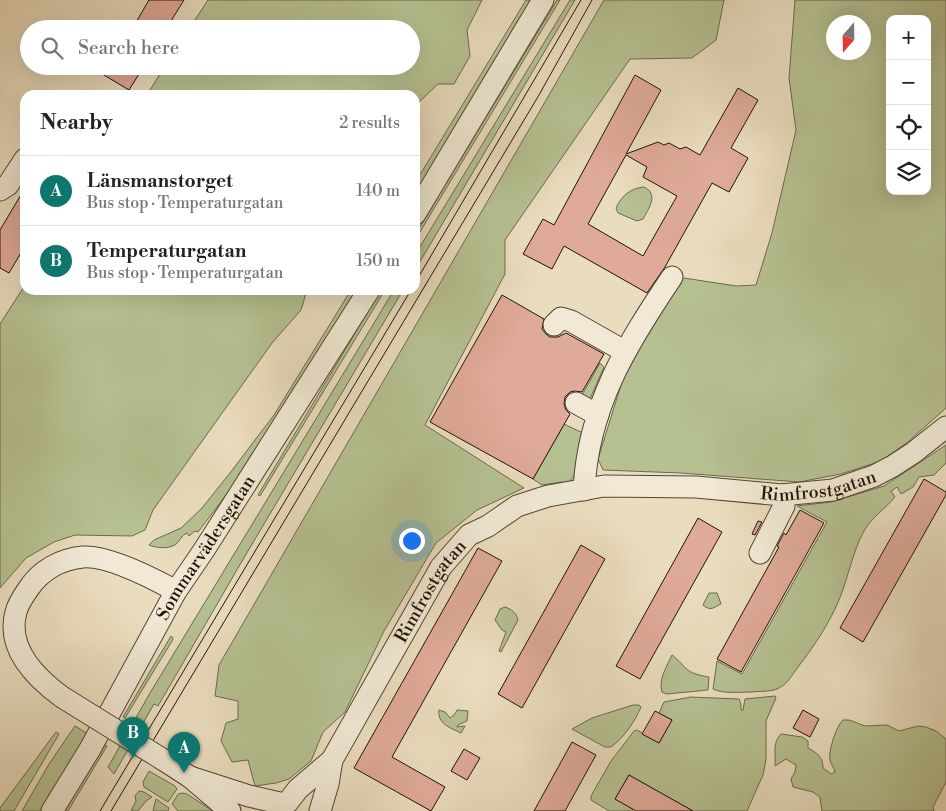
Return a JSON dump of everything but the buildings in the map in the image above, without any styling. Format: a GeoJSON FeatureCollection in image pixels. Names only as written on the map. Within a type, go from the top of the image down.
{"type":"FeatureCollection","features":[{"type":"Feature","properties":{"kind":"street"},"geometry":{"type":"LineString","coordinates":[[420,206],[543,0]]}},
{"type":"Feature","properties":{"kind":"street"},"geometry":{"type":"LineString","coordinates":[[0,190],[8,185],[20,167]]}},
{"type":"Feature","properties":{"kind":"street"},"geometry":{"type":"LineString","coordinates":[[584,490],[585,472],[598,414],[610,379],[624,351],[672,277]]}},
{"type":"Feature","properties":{"kind":"street","name":"Sommarvädersgatan"},"geometry":{"type":"LineString","coordinates":[[52,811],[95,742],[176,591],[215,534],[366,295]]}},
{"type":"Feature","properties":{"kind":"street"},"geometry":{"type":"LineString","coordinates":[[554,325],[558,320],[564,318],[586,336],[624,351]]}},
{"type":"Feature","properties":{"kind":"street"},"geometry":{"type":"LineString","coordinates":[[576,402],[598,414]]}},
{"type":"Feature","properties":{"kind":"street","name":"Rimfrostgatan"},"geometry":{"type":"LineString","coordinates":[[318,811],[328,784],[332,760],[441,567],[469,535],[488,526],[517,506],[548,496],[604,486],[667,486],[782,495],[834,490],[874,476],[913,453],[946,427]]}},
{"type":"Feature","properties":{"kind":"street"},"geometry":{"type":"LineString","coordinates":[[760,553],[784,506],[782,495]]}},
{"type":"Feature","properties":{"kind":"street"},"geometry":{"type":"LineString","coordinates":[[176,591],[134,571],[101,559],[85,557],[68,560],[49,567],[34,580],[7,626],[23,656],[44,683],[62,697],[190,777],[230,811]]}},
{"type":"Feature","properties":{"kind":"street","name":"Rimfrostgatan"},"geometry":{"type":"LineString","coordinates":[[282,806],[298,789],[332,760]]}},
{"type":"Feature","properties":{"kind":"street"},"geometry":{"type":"LineString","coordinates":[[190,777],[282,806],[305,803],[318,811]]}},
{"type":"Feature","properties":{"kind":"green space"},"geometry":{"type":"Polygon","coordinates":[[[208,0],[482,0],[467,30],[470,56],[454,84],[438,84],[420,101],[420,90],[150,90],[159,75],[420,75],[420,20],[195,20],[208,0]]]}},
{"type":"Feature","properties":{"kind":"green space"},"geometry":{"type":"Polygon","coordinates":[[[526,0],[536,0],[420,192],[420,175],[526,0]]]}},
{"type":"Feature","properties":{"kind":"green space"},"geometry":{"type":"Polygon","coordinates":[[[557,0],[560,0],[420,232],[420,227],[557,0]]]}},
{"type":"Feature","properties":{"kind":"green space"},"geometry":{"type":"Polygon","coordinates":[[[570,0],[575,0],[420,262],[420,247],[570,0]]]}},
{"type":"Feature","properties":{"kind":"green space"},"geometry":{"type":"Polygon","coordinates":[[[604,0],[724,0],[716,40],[692,58],[630,59],[505,240],[505,274],[425,425],[524,488],[477,510],[436,543],[384,631],[345,712],[323,732],[311,761],[289,779],[255,786],[248,760],[232,762],[221,741],[226,723],[238,719],[238,701],[215,696],[219,665],[604,0]]]}},
{"type":"Feature","properties":{"kind":"green space"},"geometry":{"type":"Polygon","coordinates":[[[795,0],[946,0],[946,408],[908,442],[881,461],[841,474],[799,482],[681,473],[603,470],[598,459],[626,369],[674,284],[684,278],[736,286],[756,285],[772,233],[796,130],[789,78],[795,0]]]}},
{"type":"Feature","properties":{"kind":"green space"},"geometry":{"type":"Polygon","coordinates":[[[644,187],[649,190],[652,197],[650,206],[643,219],[637,221],[618,213],[616,208],[624,196],[635,189],[644,187]]]}},
{"type":"Feature","properties":{"kind":"green space"},"geometry":{"type":"Polygon","coordinates":[[[20,293],[20,295],[306,295],[301,310],[272,343],[153,510],[145,530],[132,536],[75,535],[54,542],[26,558],[0,588],[0,324],[20,293]]]}},
{"type":"Feature","properties":{"kind":"green space"},"geometry":{"type":"Polygon","coordinates":[[[348,295],[357,295],[262,444],[198,532],[195,531],[189,536],[187,533],[172,546],[160,547],[149,545],[154,540],[181,528],[202,508],[274,415],[348,295]]]}},
{"type":"Feature","properties":{"kind":"green space"},"geometry":{"type":"Polygon","coordinates":[[[378,295],[382,295],[260,496],[258,495],[378,295]]]}},
{"type":"Feature","properties":{"kind":"green space"},"geometry":{"type":"Polygon","coordinates":[[[391,295],[400,295],[158,706],[154,704],[114,774],[108,767],[150,693],[391,295]]]}},
{"type":"Feature","properties":{"kind":"green space"},"geometry":{"type":"Polygon","coordinates":[[[600,363],[604,367],[590,399],[582,395],[600,363]]]}},
{"type":"Feature","properties":{"kind":"green space"},"geometry":{"type":"Polygon","coordinates":[[[564,424],[583,433],[574,476],[570,481],[564,483],[542,485],[533,479],[564,424]]]}},
{"type":"Feature","properties":{"kind":"green space"},"geometry":{"type":"Polygon","coordinates":[[[946,445],[946,463],[934,475],[919,477],[913,487],[901,494],[897,487],[891,491],[895,497],[867,526],[857,546],[841,595],[832,614],[816,641],[786,682],[777,689],[767,691],[722,692],[713,689],[717,661],[742,674],[827,522],[797,506],[831,502],[884,486],[946,445]]]}},
{"type":"Feature","properties":{"kind":"green space"},"geometry":{"type":"Polygon","coordinates":[[[709,593],[717,593],[721,604],[710,609],[703,605],[709,593]]]}},
{"type":"Feature","properties":{"kind":"green space"},"geometry":{"type":"Polygon","coordinates":[[[505,607],[516,615],[518,620],[501,652],[499,651],[506,632],[502,630],[495,620],[500,609],[505,607]]]}},
{"type":"Feature","properties":{"kind":"green space"},"geometry":{"type":"Polygon","coordinates":[[[171,636],[173,638],[172,641],[125,718],[123,717],[171,636]]]}},
{"type":"Feature","properties":{"kind":"green space"},"geometry":{"type":"Polygon","coordinates":[[[672,655],[691,672],[709,677],[708,690],[667,694],[662,692],[662,678],[672,655]]]}},
{"type":"Feature","properties":{"kind":"green space"},"geometry":{"type":"Polygon","coordinates":[[[775,696],[776,698],[766,721],[766,760],[763,775],[747,811],[693,811],[629,775],[615,799],[633,809],[632,811],[609,811],[591,800],[591,796],[611,761],[634,731],[637,730],[659,743],[672,720],[659,713],[664,702],[691,697],[739,699],[741,710],[743,710],[745,699],[775,696]]]}},
{"type":"Feature","properties":{"kind":"green space"},"geometry":{"type":"Polygon","coordinates":[[[633,705],[641,707],[639,712],[625,734],[611,747],[605,747],[572,729],[592,718],[633,705]]]}},
{"type":"Feature","properties":{"kind":"green space"},"geometry":{"type":"Polygon","coordinates":[[[439,710],[445,712],[450,718],[457,710],[468,711],[467,721],[457,727],[465,726],[461,733],[442,722],[439,710]]]}},
{"type":"Feature","properties":{"kind":"green space"},"geometry":{"type":"Polygon","coordinates":[[[843,720],[849,720],[865,726],[887,725],[899,731],[918,726],[926,727],[936,731],[946,739],[946,782],[933,807],[934,811],[822,811],[820,797],[813,792],[793,787],[791,779],[796,765],[786,759],[775,766],[775,745],[778,737],[781,734],[802,737],[808,741],[808,748],[819,756],[823,768],[831,774],[835,772],[830,760],[831,745],[835,733],[843,720]]]}},
{"type":"Feature","properties":{"kind":"green space"},"geometry":{"type":"Polygon","coordinates":[[[75,726],[88,734],[76,757],[40,811],[22,811],[49,764],[75,726]]]}},
{"type":"Feature","properties":{"kind":"green space"},"geometry":{"type":"Polygon","coordinates":[[[56,732],[59,734],[14,811],[0,811],[0,808],[56,732]]]}},
{"type":"Feature","properties":{"kind":"green space"},"geometry":{"type":"Polygon","coordinates":[[[105,745],[107,746],[68,811],[64,811],[105,745]]]}},
{"type":"Feature","properties":{"kind":"green space"},"geometry":{"type":"Polygon","coordinates":[[[149,771],[177,789],[168,802],[144,787],[143,782],[149,771]]]}},
{"type":"Feature","properties":{"kind":"green space"},"geometry":{"type":"Polygon","coordinates":[[[139,791],[152,797],[138,811],[131,811],[136,801],[135,796],[139,791]]]}},
{"type":"Feature","properties":{"kind":"green space"},"geometry":{"type":"Polygon","coordinates":[[[183,793],[213,811],[178,811],[172,804],[178,794],[183,793]]]}},
{"type":"Feature","properties":{"kind":"green space"},"geometry":{"type":"Polygon","coordinates":[[[156,799],[169,808],[168,811],[153,811],[156,799]]]}},
{"type":"Feature","properties":{"kind":"tram line"},"geometry":{"type":"LineString","coordinates":[[420,274],[581,0]]}},
{"type":"Feature","properties":{"kind":"tram line"},"geometry":{"type":"LineString","coordinates":[[420,294],[539,95],[592,0]]}},
{"type":"Feature","properties":{"kind":"tram line"},"geometry":{"type":"LineString","coordinates":[[100,811],[408,295]]}},
{"type":"Feature","properties":{"kind":"tram line"},"geometry":{"type":"LineString","coordinates":[[111,811],[419,295]]}},
{"type":"Feature","properties":{"kind":"place","name":"Temperaturgatan"},"geometry":{"type":"Point","coordinates":[133,758]}},
{"type":"Feature","properties":{"kind":"place","name":"Länsmanstorget"},"geometry":{"type":"Point","coordinates":[184,773]}}]}
